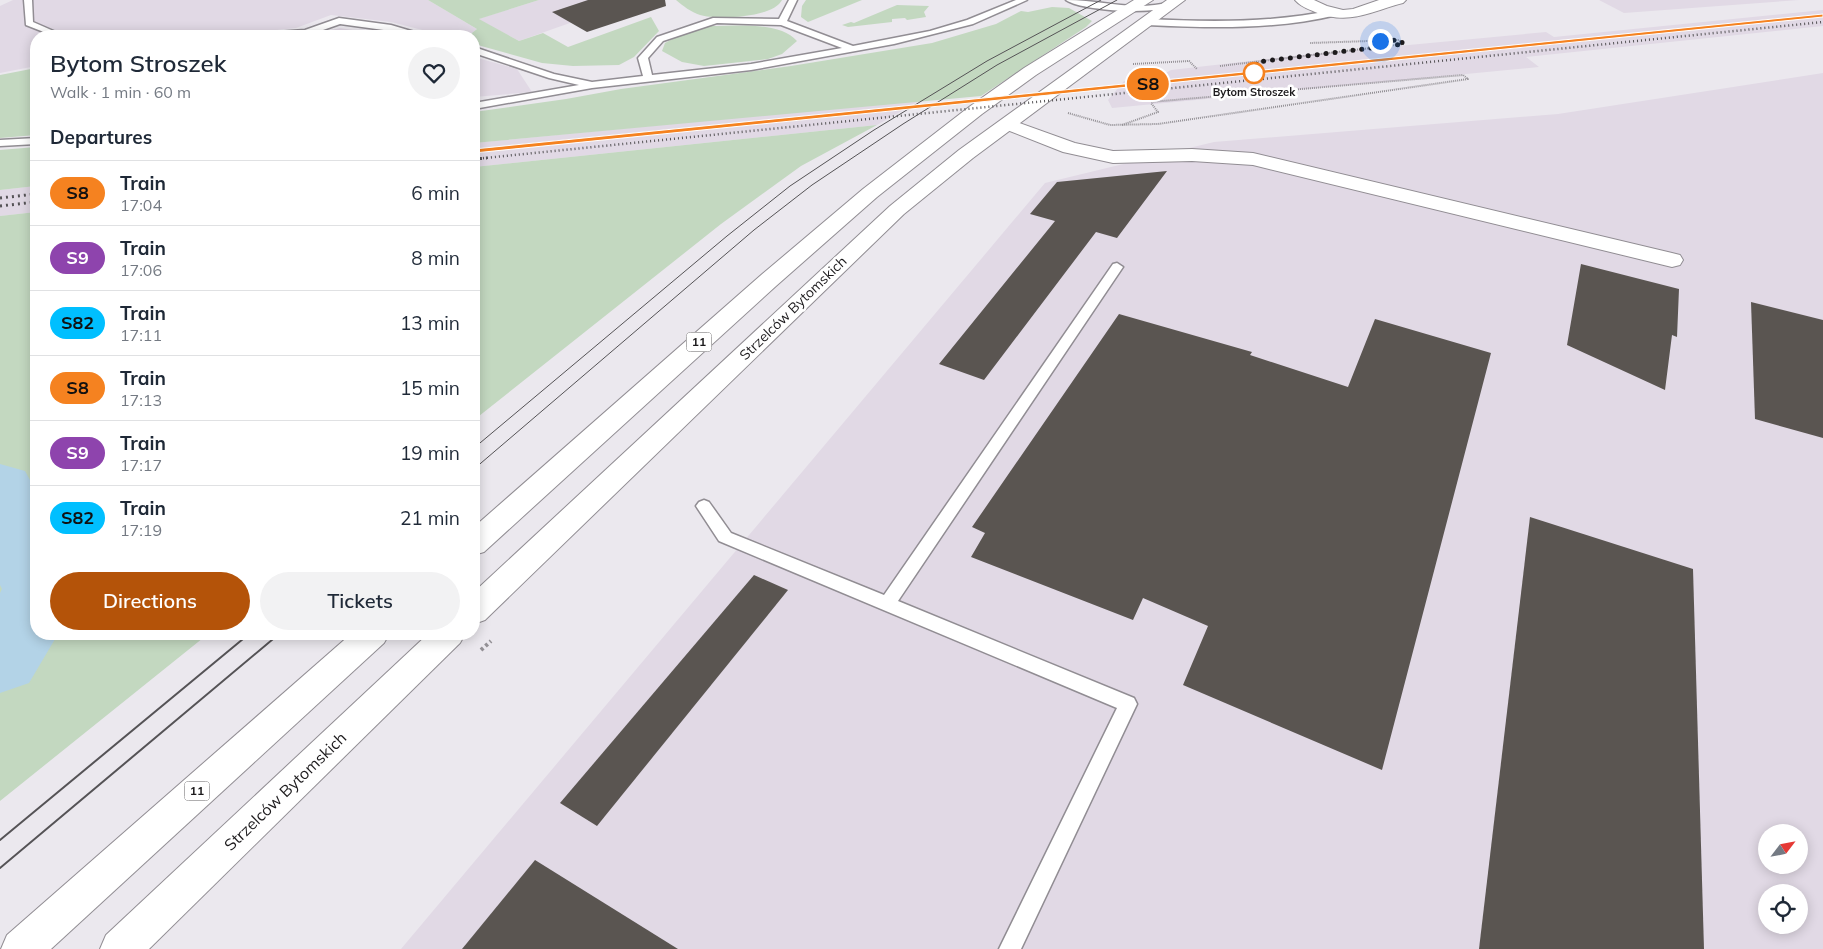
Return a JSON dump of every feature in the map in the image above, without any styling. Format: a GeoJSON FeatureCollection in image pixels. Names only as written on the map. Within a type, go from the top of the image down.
{"type":"FeatureCollection","features":[{"type":"Feature","properties":{"kind":"main road","name":"11"},"geometry":{"type":"LineString","coordinates":[[480,539],[830,225],[928,145],[1032,70],[1093,16],[1123,4],[1145,0]]}},
{"type":"Feature","properties":{"kind":"main road"},"geometry":{"type":"LineString","coordinates":[[1303,0],[1312,6],[1334,13],[1354,14],[1392,0]]}},
{"type":"Feature","properties":{"kind":"main road","name":"Strzelców Bytomskich"},"geometry":{"type":"LineString","coordinates":[[480,605],[897,210],[966,154],[1175,2]]}},
{"type":"Feature","properties":{"kind":"main road"},"geometry":{"type":"LineString","coordinates":[[1008,124],[1070,148],[1113,158],[1192,155],[1253,159],[1672,260]]}},
{"type":"Feature","properties":{"kind":"main road","name":"11"},"geometry":{"type":"LineString","coordinates":[[21,949],[366,640]]}},
{"type":"Feature","properties":{"kind":"main road","name":"Strzelców Bytomskich"},"geometry":{"type":"LineString","coordinates":[[120,949],[443,640]]}},
{"type":"Feature","properties":{"kind":"lane"},"geometry":{"type":"LineString","coordinates":[[28,0],[29,23],[46,30]]}},
{"type":"Feature","properties":{"kind":"lane"},"geometry":{"type":"LineString","coordinates":[[782,22],[794,0]]}},
{"type":"Feature","properties":{"kind":"lane"},"geometry":{"type":"LineString","coordinates":[[480,105],[502,103],[592,85],[751,68],[932,33],[970,22],[1023,0]]}},
{"type":"Feature","properties":{"kind":"lane"},"geometry":{"type":"LineString","coordinates":[[1070,0],[1093,16],[1123,4],[1146,9],[1175,2]]}},
{"type":"Feature","properties":{"kind":"lane"},"geometry":{"type":"LineString","coordinates":[[1123,4],[1136,17],[1140,27],[1309,19],[1334,13]]}},
{"type":"Feature","properties":{"kind":"lane"},"geometry":{"type":"LineString","coordinates":[[648,79],[643,58],[660,38],[716,20],[782,22],[850,48]]}},
{"type":"Feature","properties":{"kind":"lane"},"geometry":{"type":"LineString","coordinates":[[314,30],[339,21],[399,30]]}},
{"type":"Feature","properties":{"kind":"lane"},"geometry":{"type":"LineString","coordinates":[[480,52],[552,76],[592,85]]}},
{"type":"Feature","properties":{"kind":"lane"},"geometry":{"type":"LineString","coordinates":[[0,143],[30,141]]}},
{"type":"Feature","properties":{"kind":"lane"},"geometry":{"type":"LineString","coordinates":[[887,604],[1117,267]]}},
{"type":"Feature","properties":{"kind":"lane"},"geometry":{"type":"LineString","coordinates":[[704,506],[725,537],[1128,704],[1010,949]]}},
{"type":"Feature","properties":{"kind":"path"},"geometry":{"type":"LineString","coordinates":[[1220,66],[1404,44],[1399,40],[1309,43]]}},
{"type":"Feature","properties":{"kind":"path"},"geometry":{"type":"LineString","coordinates":[[1131,64],[1188,61],[1197,69]]}},
{"type":"Feature","properties":{"kind":"path"},"geometry":{"type":"LineString","coordinates":[[1064,112],[1089,120],[1119,126],[1158,124],[1468,79],[1462,75],[1151,102],[1158,112],[1119,126]]}},
{"type":"Feature","properties":{"kind":"shaded area"},"geometry":{"type":"Polygon","coordinates":[[[13,0],[428,0],[477,29],[422,30],[391,22],[331,15],[296,28],[276,30],[30,30],[30,67],[0,73],[0,6],[13,0]]]}},
{"type":"Feature","properties":{"kind":"shaded area"},"geometry":{"type":"Polygon","coordinates":[[[539,0],[635,0],[519,41],[478,19],[539,0]]]}},
{"type":"Feature","properties":{"kind":"shaded area"},"geometry":{"type":"Polygon","coordinates":[[[1599,0],[1799,0],[1624,13],[1599,0]]]}},
{"type":"Feature","properties":{"kind":"shaded area"},"geometry":{"type":"Polygon","coordinates":[[[1823,10],[1823,26],[1526,57],[1539,67],[1112,108],[1108,100],[1124,81],[1159,77],[1171,70],[1302,55],[1546,32],[1554,37],[1823,10]]]}},
{"type":"Feature","properties":{"kind":"shaded area"},"geometry":{"type":"Polygon","coordinates":[[[340,28],[352,30],[332,30],[340,28]]]}},
{"type":"Feature","properties":{"kind":"shaded area"},"geometry":{"type":"Polygon","coordinates":[[[480,59],[517,69],[532,92],[480,96],[480,59]]]}},
{"type":"Feature","properties":{"kind":"shaded area"},"geometry":{"type":"Polygon","coordinates":[[[1823,73],[1823,949],[401,949],[1045,183],[1214,142],[1558,114],[1823,73]]]}},
{"type":"Feature","properties":{"kind":"shaded area"},"geometry":{"type":"Polygon","coordinates":[[[921,100],[877,125],[480,166],[480,142],[921,100]]]}},
{"type":"Feature","properties":{"kind":"shaded area"},"geometry":{"type":"Polygon","coordinates":[[[30,187],[30,213],[0,216],[0,190],[30,187]]]}},
{"type":"Feature","properties":{"kind":"green space"},"geometry":{"type":"Polygon","coordinates":[[[428,0],[539,0],[479,19],[519,41],[543,33],[568,47],[651,17],[659,31],[634,57],[619,65],[573,66],[542,63],[480,46],[480,30],[476,30],[477,29],[428,0]]]}},
{"type":"Feature","properties":{"kind":"green space"},"geometry":{"type":"Polygon","coordinates":[[[676,0],[782,0],[777,6],[757,14],[708,17],[687,9],[676,0]]]}},
{"type":"Feature","properties":{"kind":"green space"},"geometry":{"type":"Polygon","coordinates":[[[806,0],[862,0],[808,22],[801,17],[802,6],[806,0]]]}},
{"type":"Feature","properties":{"kind":"green space"},"geometry":{"type":"Polygon","coordinates":[[[897,5],[929,6],[924,12],[926,17],[907,20],[905,18],[892,19],[892,22],[848,27],[842,25],[854,23],[897,5]]]}},
{"type":"Feature","properties":{"kind":"green space"},"geometry":{"type":"Polygon","coordinates":[[[1052,7],[1069,8],[1092,21],[1086,27],[981,96],[480,142],[480,111],[621,89],[791,66],[932,43],[996,24],[1021,11],[1028,12],[1052,7]]]}},
{"type":"Feature","properties":{"kind":"green space"},"geometry":{"type":"Polygon","coordinates":[[[744,25],[769,27],[780,30],[797,41],[782,54],[768,59],[704,66],[682,62],[662,51],[665,43],[682,35],[711,26],[744,25]]]}},
{"type":"Feature","properties":{"kind":"green space"},"geometry":{"type":"Polygon","coordinates":[[[30,69],[30,136],[0,138],[0,75],[30,69]]]}},
{"type":"Feature","properties":{"kind":"green space"},"geometry":{"type":"Polygon","coordinates":[[[877,125],[801,166],[721,224],[480,415],[480,166],[877,125]]]}},
{"type":"Feature","properties":{"kind":"green space"},"geometry":{"type":"Polygon","coordinates":[[[30,148],[30,187],[0,190],[0,150],[30,148]]]}},
{"type":"Feature","properties":{"kind":"green space"},"geometry":{"type":"Polygon","coordinates":[[[30,213],[30,640],[201,640],[0,801],[0,216],[30,213]]]}},
{"type":"Feature","properties":{"kind":"building"},"geometry":{"type":"Polygon","coordinates":[[[588,0],[665,0],[666,6],[587,32],[552,12],[588,0]]]}},
{"type":"Feature","properties":{"kind":"building"},"geometry":{"type":"Polygon","coordinates":[[[1167,171],[1117,238],[1096,232],[984,380],[939,364],[1055,221],[1030,214],[1057,182],[1167,171]]]}},
{"type":"Feature","properties":{"kind":"building"},"geometry":{"type":"Polygon","coordinates":[[[1581,264],[1679,289],[1677,337],[1672,335],[1665,390],[1567,345],[1581,264]]]}},
{"type":"Feature","properties":{"kind":"building"},"geometry":{"type":"Polygon","coordinates":[[[1751,302],[1823,320],[1823,438],[1755,419],[1751,302]]]}},
{"type":"Feature","properties":{"kind":"building"},"geometry":{"type":"Polygon","coordinates":[[[1119,314],[1252,352],[1250,355],[1348,387],[1375,319],[1491,353],[1382,770],[1183,685],[1208,626],[1143,598],[1133,620],[971,557],[985,533],[972,527],[1119,314]]]}},
{"type":"Feature","properties":{"kind":"building"},"geometry":{"type":"Polygon","coordinates":[[[1530,517],[1693,569],[1704,949],[1479,949],[1530,517]]]}},
{"type":"Feature","properties":{"kind":"building"},"geometry":{"type":"Polygon","coordinates":[[[754,575],[788,590],[597,826],[560,803],[754,575]]]}},
{"type":"Feature","properties":{"kind":"building"},"geometry":{"type":"Polygon","coordinates":[[[535,860],[678,949],[462,949],[535,860]]]}},
{"type":"Feature","properties":{"kind":"waterway"},"geometry":{"type":"LineString","coordinates":[[0,489],[15,541],[30,570]]}},
{"type":"Feature","properties":{"kind":"waterway"},"geometry":{"type":"LineString","coordinates":[[0,659],[30,611]]}},
{"type":"Feature","properties":{"kind":"tram line"},"geometry":{"type":"LineString","coordinates":[[480,443],[727,236],[790,186],[874,130],[987,61],[1101,0]]}},
{"type":"Feature","properties":{"kind":"tram line"},"geometry":{"type":"LineString","coordinates":[[480,464],[754,230],[812,185],[903,124],[997,65],[1117,0]]}},
{"type":"Feature","properties":{"kind":"tram line"},"geometry":{"type":"LineString","coordinates":[[0,840],[242,640]]}},
{"type":"Feature","properties":{"kind":"tram line"},"geometry":{"type":"LineString","coordinates":[[0,868],[272,640]]}},
{"type":"Feature","properties":{"kind":"railway"},"geometry":{"type":"LineString","coordinates":[[480,158],[1823,22]]}},
{"type":"Feature","properties":{"kind":"railway"},"geometry":{"type":"LineString","coordinates":[[480,150],[576,141]]}},
{"type":"Feature","properties":{"kind":"railway"},"geometry":{"type":"LineString","coordinates":[[480,159],[487,158]]}},
{"type":"Feature","properties":{"kind":"railway"},"geometry":{"type":"LineString","coordinates":[[0,198],[30,195]]}},
{"type":"Feature","properties":{"kind":"railway"},"geometry":{"type":"LineString","coordinates":[[0,206],[30,203]]}},
{"type":"Feature","properties":{"kind":"train","name":"S8"},"geometry":{"type":"LineString","coordinates":[[480,150],[1823,15]]}},
{"type":"Feature","properties":{"kind":"place","name":"Bytom Stroszek"},"geometry":{"type":"Point","coordinates":[1254,73]}},
{"type":"Feature","properties":{"kind":"route"},"geometry":{"type":"LineString","coordinates":[[1254,73],[1257,62],[1404,44],[1399,40],[1380,41]]}}]}
